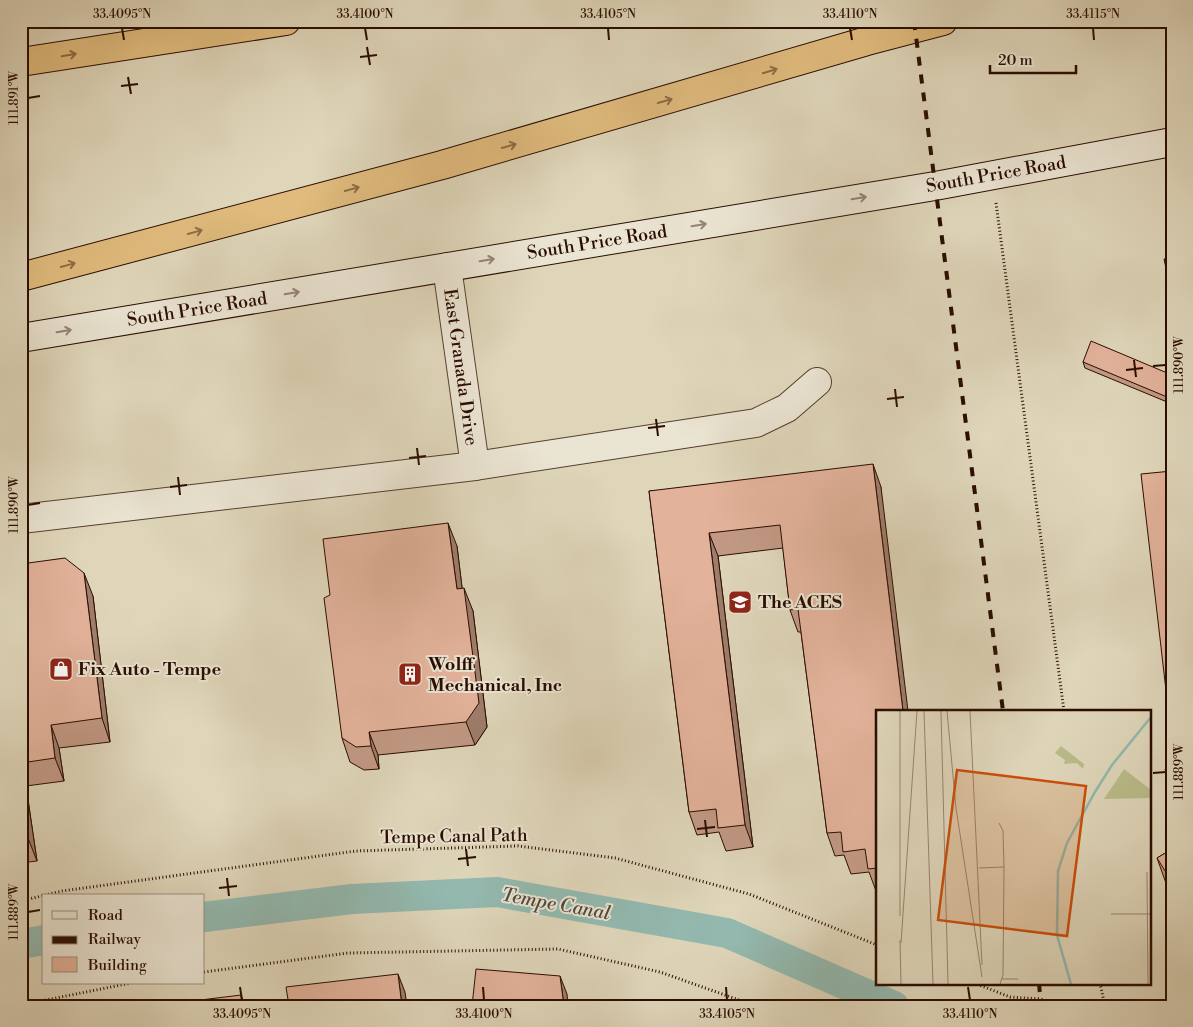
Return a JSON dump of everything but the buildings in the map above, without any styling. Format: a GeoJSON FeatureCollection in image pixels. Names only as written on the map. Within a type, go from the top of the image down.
{"type":"FeatureCollection","features":[{"type":"Feature","properties":{"kind":"highway"},"geometry":{"type":"LineString","coordinates":[[21,62],[286,21]]}},
{"type":"Feature","properties":{"kind":"highway"},"geometry":{"type":"LineString","coordinates":[[21,278],[432,168],[868,41],[943,21]]}},
{"type":"Feature","properties":{"kind":"main road","name":"South Price Road"},"geometry":{"type":"LineString","coordinates":[[21,338],[992,175],[1172,142]]}},
{"type":"Feature","properties":{"kind":"main road","name":"East Granada Drive"},"geometry":{"type":"LineString","coordinates":[[447,267],[475,466]]}},
{"type":"Feature","properties":{"kind":"main road"},"geometry":{"type":"LineString","coordinates":[[21,519],[475,466],[756,423],[787,408],[817,382]]}},
{"type":"Feature","properties":{"kind":"path"},"geometry":{"type":"LineString","coordinates":[[992,175],[1064,710]]}},
{"type":"Feature","properties":{"kind":"path","name":"Tempe Canal Path"},"geometry":{"type":"LineString","coordinates":[[50,894],[356,851],[518,846],[615,858],[739,891],[876,945]]}},
{"type":"Feature","properties":{"kind":"path","name":"Tempe Canal Path"},"geometry":{"type":"LineString","coordinates":[[21,901],[42,896]]}},
{"type":"Feature","properties":{"kind":"path"},"geometry":{"type":"LineString","coordinates":[[205,972],[348,953],[558,949],[660,972],[756,1006]]}},
{"type":"Feature","properties":{"kind":"path"},"geometry":{"type":"LineString","coordinates":[[21,1005],[126,984]]}},
{"type":"Feature","properties":{"kind":"path"},"geometry":{"type":"LineString","coordinates":[[977,984],[1010,997],[1041,999],[1059,1006]]}},
{"type":"Feature","properties":{"kind":"path"},"geometry":{"type":"LineString","coordinates":[[1100,984],[1105,1006]]}},
{"type":"Feature","properties":{"kind":"waterway","name":"Tempe Canal"},"geometry":{"type":"LineString","coordinates":[[205,917],[352,899],[497,892],[727,933],[894,1006]]}},
{"type":"Feature","properties":{"kind":"waterway","name":"Tempe Canal"},"geometry":{"type":"LineString","coordinates":[[21,944],[42,940]]}},
{"type":"Feature","properties":{"kind":"railway"},"geometry":{"type":"LineString","coordinates":[[914,21],[1003,710]]}},
{"type":"Feature","properties":{"kind":"railway"},"geometry":{"type":"LineString","coordinates":[[1039,984],[1041,1006]]}},
{"type":"Feature","properties":{"kind":"place","name":"The ACES"},"geometry":{"type":"Point","coordinates":[740,602]}},
{"type":"Feature","properties":{"kind":"place","name":"Fix Auto - Tempe"},"geometry":{"type":"Point","coordinates":[61,669]}},
{"type":"Feature","properties":{"kind":"place","name":"Wolff Mechanical, Inc"},"geometry":{"type":"Point","coordinates":[410,674]}}]}
